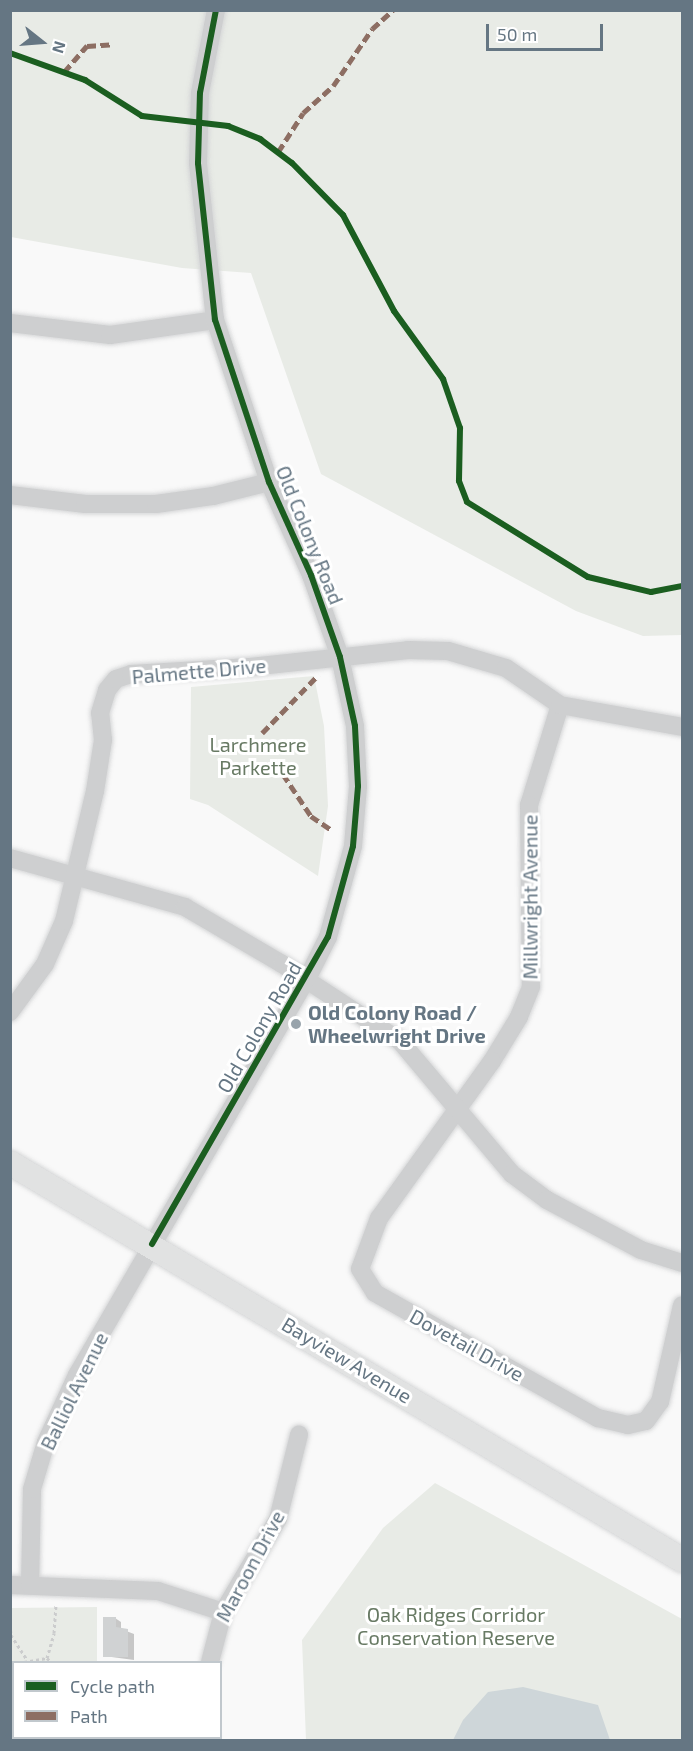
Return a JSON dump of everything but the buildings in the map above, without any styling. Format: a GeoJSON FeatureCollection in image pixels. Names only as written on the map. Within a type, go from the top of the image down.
{"type":"FeatureCollection","features":[{"type":"Feature","properties":{"kind":"main road","name":"Bayview Avenue"},"geometry":{"type":"LineString","coordinates":[[10,1163],[152,1244],[682,1560]]}},
{"type":"Feature","properties":{"kind":"street","name":"Old Colony Road"},"geometry":{"type":"LineString","coordinates":[[152,1244],[307,979],[328,937],[353,846],[358,786],[355,726],[340,657],[311,575],[269,482],[215,320],[198,163],[200,93],[216,10]]}},
{"type":"Feature","properties":{"kind":"street"},"geometry":{"type":"LineString","coordinates":[[10,323],[110,335],[215,320]]}},
{"type":"Feature","properties":{"kind":"street"},"geometry":{"type":"LineString","coordinates":[[10,495],[85,504],[156,504],[213,496],[269,482]]}},
{"type":"Feature","properties":{"kind":"street"},"geometry":{"type":"LineString","coordinates":[[340,657],[448,651],[506,668],[560,705],[682,727]]}},
{"type":"Feature","properties":{"kind":"street","name":"Palmette Drive"},"geometry":{"type":"LineString","coordinates":[[75,875],[96,791],[103,740],[100,714],[107,690],[116,679],[131,674],[340,657]]}},
{"type":"Feature","properties":{"kind":"street","name":"Millwright Avenue"},"geometry":{"type":"LineString","coordinates":[[456,1107],[492,1061],[519,1017],[531,987],[529,805],[560,705]]}},
{"type":"Feature","properties":{"kind":"street"},"geometry":{"type":"LineString","coordinates":[[10,858],[185,907],[307,979],[400,1041],[512,1174],[547,1200],[641,1250],[682,1263]]}},
{"type":"Feature","properties":{"kind":"street"},"geometry":{"type":"LineString","coordinates":[[10,1012],[45,964],[64,921],[75,875]]}},
{"type":"Feature","properties":{"kind":"street","name":"Dovetail Drive"},"geometry":{"type":"LineString","coordinates":[[456,1107],[379,1218],[360,1269],[375,1293],[598,1418],[628,1425],[646,1421],[660,1402],[682,1305]]}},
{"type":"Feature","properties":{"kind":"street","name":"Balliol Avenue"},"geometry":{"type":"LineString","coordinates":[[30,1585],[32,1489],[46,1442],[77,1375],[152,1244]]}},
{"type":"Feature","properties":{"kind":"street","name":"Maroon Drive"},"geometry":{"type":"LineString","coordinates":[[210,1661],[223,1612],[278,1519],[299,1435]]}},
{"type":"Feature","properties":{"kind":"street"},"geometry":{"type":"LineString","coordinates":[[10,1585],[158,1591],[223,1612]]}},
{"type":"Feature","properties":{"kind":"path"},"geometry":{"type":"LineString","coordinates":[[47,1658],[54,1633],[57,1586]]}},
{"type":"Feature","properties":{"kind":"path"},"geometry":{"type":"LineString","coordinates":[[10,1624],[11,1635],[25,1661],[47,1658]]}},
{"type":"Feature","properties":{"kind":"path"},"geometry":{"type":"LineString","coordinates":[[47,1658],[50,1661]]}},
{"type":"Feature","properties":{"kind":"green space"},"geometry":{"type":"Polygon","coordinates":[[[10,11],[682,11],[682,635],[643,636],[576,611],[321,474],[251,273],[182,268],[11,237],[10,11]]]}},
{"type":"Feature","properties":{"kind":"green space","name":"Larchmere Parkette"},"geometry":{"type":"Polygon","coordinates":[[[314,676],[324,726],[328,806],[318,876],[208,805],[190,799],[191,687],[314,676]]]}},
{"type":"Feature","properties":{"kind":"green space","name":"Oak Ridges Corridor Conservation Reserve"},"geometry":{"type":"Polygon","coordinates":[[[435,1483],[682,1619],[682,1740],[306,1740],[302,1640],[383,1528],[435,1483]]]}},
{"type":"Feature","properties":{"kind":"green space"},"geometry":{"type":"Polygon","coordinates":[[[97,1607],[97,1661],[12,1661],[12,1739],[97,1740],[11,1740],[11,1608],[97,1607]]]}},
{"type":"Feature","properties":{"kind":"shaded area"},"geometry":{"type":"Polygon","coordinates":[[[523,1687],[598,1705],[610,1740],[453,1740],[463,1720],[488,1692],[523,1687]]]}},
{"type":"Feature","properties":{"kind":"marked path"},"geometry":{"type":"LineString","coordinates":[[278,152],[303,113],[333,86],[372,29],[393,10]]}},
{"type":"Feature","properties":{"kind":"marked path"},"geometry":{"type":"LineString","coordinates":[[64,72],[87,46],[113,44]]}},
{"type":"Feature","properties":{"kind":"marked path"},"geometry":{"type":"LineString","coordinates":[[262,733],[318,675]]}},
{"type":"Feature","properties":{"kind":"marked path"},"geometry":{"type":"LineString","coordinates":[[266,764],[283,774],[311,816],[330,829]]}},
{"type":"Feature","properties":{"kind":"cycle path"},"geometry":{"type":"LineString","coordinates":[[152,1244],[328,937],[353,846],[358,786],[355,726],[340,657],[311,575],[269,482],[215,320],[198,163],[200,93],[216,10]]}},
{"type":"Feature","properties":{"kind":"cycle path"},"geometry":{"type":"LineString","coordinates":[[10,53],[85,80],[142,116],[228,126],[260,139],[292,163],[343,215],[394,311],[443,379],[460,428],[459,481],[467,502],[588,577],[651,592],[682,586]]}},
{"type":"Feature","properties":{"kind":"place","name":"Old Colony Road / Wheelwright Drive"},"geometry":{"type":"Point","coordinates":[296,1024]}}]}
